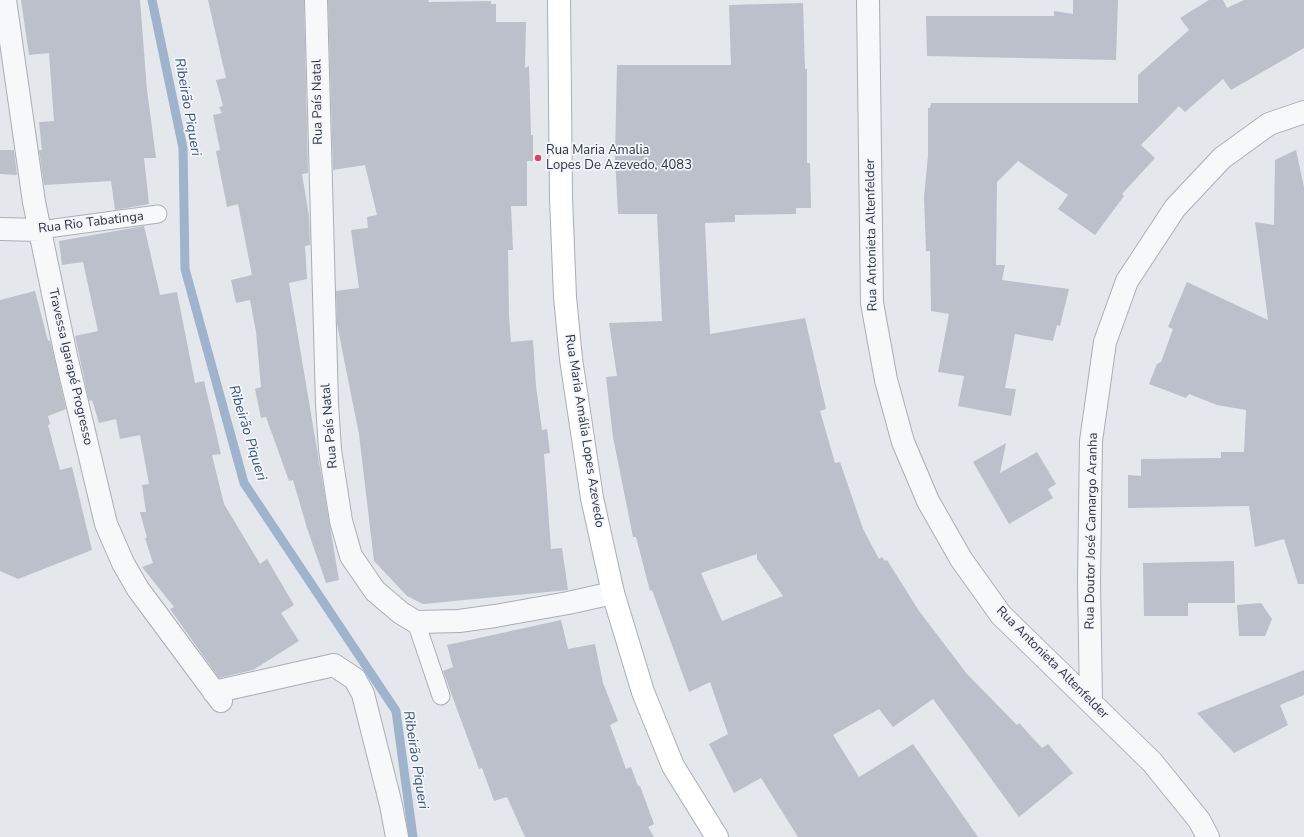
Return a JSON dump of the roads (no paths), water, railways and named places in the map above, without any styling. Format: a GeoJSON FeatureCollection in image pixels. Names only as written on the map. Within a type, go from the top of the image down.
{"type":"FeatureCollection","features":[{"type":"Feature","properties":{"kind":"main road","name":"Rua Maria Amália Lopes Azevedo"},"geometry":{"type":"LineString","coordinates":[[559,0],[561,198],[565,297],[571,359],[592,498],[613,593],[626,641],[643,692],[673,766],[717,837]]}},
{"type":"Feature","properties":{"kind":"street","name":"Travessa Igarapé Progresso"},"geometry":{"type":"LineString","coordinates":[[5,0],[30,180],[66,356],[106,524],[123,563],[138,589],[218,696],[334,665],[355,679],[363,694],[391,805],[397,837]]}},
{"type":"Feature","properties":{"kind":"street","name":"Rua País Natal"},"geometry":{"type":"LineString","coordinates":[[316,0],[327,404],[330,450],[341,521],[351,556],[375,591],[400,613],[416,622]]}},
{"type":"Feature","properties":{"kind":"street","name":"Rua Antonieta Altenfelder"},"geometry":{"type":"LineString","coordinates":[[868,0],[872,304],[886,380],[903,442],[928,501],[961,559],[996,609],[1152,762],[1199,820],[1208,837]]}},
{"type":"Feature","properties":{"kind":"street","name":"Rua Doutor José Camargo Aranha"},"geometry":{"type":"LineString","coordinates":[[1091,701],[1089,582],[1091,441],[1105,342],[1127,281],[1174,208],[1222,158],[1269,124],[1304,112]]}},
{"type":"Feature","properties":{"kind":"street","name":"Rua Rio Tabatinga"},"geometry":{"type":"LineString","coordinates":[[0,229],[40,230]]}},
{"type":"Feature","properties":{"kind":"street"},"geometry":{"type":"LineString","coordinates":[[416,622],[459,621],[495,616],[568,603],[613,593]]}},
{"type":"Feature","properties":{"kind":"lane","name":"Rua Rio Tabatinga"},"geometry":{"type":"LineString","coordinates":[[40,230],[158,214]]}},
{"type":"Feature","properties":{"kind":"lane"},"geometry":{"type":"LineString","coordinates":[[416,622],[441,696]]}},
{"type":"Feature","properties":{"kind":"waterway","name":"Ribeirão Piqueri"},"geometry":{"type":"LineString","coordinates":[[152,0],[183,148],[185,269],[244,483],[396,711],[413,837]]}},
{"type":"Feature","properties":{"kind":"place","name":"Rua Maria Amalia Lopes De Azevedo, 4083"},"geometry":{"type":"Point","coordinates":[538,158]}}]}
